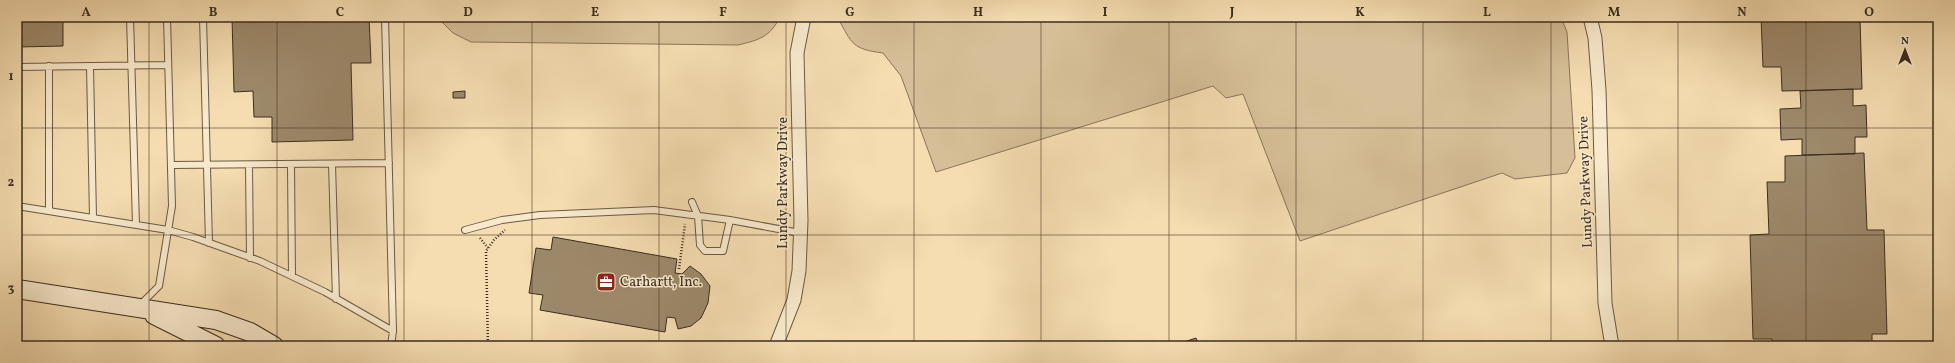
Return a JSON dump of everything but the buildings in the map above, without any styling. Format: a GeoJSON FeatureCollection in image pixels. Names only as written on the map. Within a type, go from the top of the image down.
{"type":"FeatureCollection","features":[{"type":"Feature","properties":{"kind":"street","name":"Lundy Parkway Drive"},"geometry":{"type":"LineString","coordinates":[[776,346],[794,300],[799,271],[800,233],[797,52],[804,17]]}},
{"type":"Feature","properties":{"kind":"street","name":"Lundy Parkway Drive"},"geometry":{"type":"LineString","coordinates":[[1590,17],[1595,38],[1599,90],[1605,303],[1612,346]]}},
{"type":"Feature","properties":{"kind":"street"},"geometry":{"type":"LineString","coordinates":[[17,288],[216,320],[250,332],[274,346]]}},
{"type":"Feature","properties":{"kind":"street"},"geometry":{"type":"LineString","coordinates":[[138,307],[216,346]]}},
{"type":"Feature","properties":{"kind":"lane"},"geometry":{"type":"LineString","coordinates":[[130,17],[136,225]]}},
{"type":"Feature","properties":{"kind":"lane"},"geometry":{"type":"LineString","coordinates":[[138,307],[159,286],[172,206],[167,17]]}},
{"type":"Feature","properties":{"kind":"lane"},"geometry":{"type":"LineString","coordinates":[[203,17],[209,243]]}},
{"type":"Feature","properties":{"kind":"lane"},"geometry":{"type":"LineString","coordinates":[[386,17],[393,331],[391,346]]}},
{"type":"Feature","properties":{"kind":"lane"},"geometry":{"type":"LineString","coordinates":[[17,67],[168,65]]}},
{"type":"Feature","properties":{"kind":"lane"},"geometry":{"type":"LineString","coordinates":[[49,66],[50,211]]}},
{"type":"Feature","properties":{"kind":"lane"},"geometry":{"type":"LineString","coordinates":[[90,66],[93,218]]}},
{"type":"Feature","properties":{"kind":"lane"},"geometry":{"type":"LineString","coordinates":[[172,165],[389,163]]}},
{"type":"Feature","properties":{"kind":"lane"},"geometry":{"type":"LineString","coordinates":[[249,164],[250,258]]}},
{"type":"Feature","properties":{"kind":"lane"},"geometry":{"type":"LineString","coordinates":[[291,164],[292,276]]}},
{"type":"Feature","properties":{"kind":"lane"},"geometry":{"type":"LineString","coordinates":[[332,164],[336,299]]}},
{"type":"Feature","properties":{"kind":"lane"},"geometry":{"type":"LineString","coordinates":[[692,202],[698,216],[700,245],[705,251],[723,251],[730,220]]}},
{"type":"Feature","properties":{"kind":"lane"},"geometry":{"type":"LineString","coordinates":[[17,206],[168,230],[209,243],[250,258],[292,276],[393,331]]}},
{"type":"Feature","properties":{"kind":"lane"},"geometry":{"type":"LineString","coordinates":[[465,230],[502,220],[577,212],[654,210],[730,220],[800,233]]}},
{"type":"Feature","properties":{"kind":"path"},"geometry":{"type":"LineString","coordinates":[[679,222],[685,224],[679,269]]}},
{"type":"Feature","properties":{"kind":"path"},"geometry":{"type":"LineString","coordinates":[[488,346],[486,256],[488,248],[494,240],[506,230],[513,229]]}},
{"type":"Feature","properties":{"kind":"path"},"geometry":{"type":"LineString","coordinates":[[480,238],[488,248]]}},
{"type":"Feature","properties":{"kind":"shaded area"},"geometry":{"type":"Polygon","coordinates":[[[443,17],[780,17],[772,29],[763,37],[738,45],[471,42],[453,33],[443,23],[443,17]]]}},
{"type":"Feature","properties":{"kind":"shaded area"},"geometry":{"type":"Polygon","coordinates":[[[1561,17],[1567,32],[1575,158],[1567,173],[1515,179],[1502,173],[1300,241],[1243,94],[1226,98],[1213,86],[936,172],[901,76],[883,53],[865,50],[854,44],[838,18],[1561,17]]]}},
{"type":"Feature","properties":{"kind":"place","name":"Carhartt, Inc."},"geometry":{"type":"Point","coordinates":[606,282]}}]}
